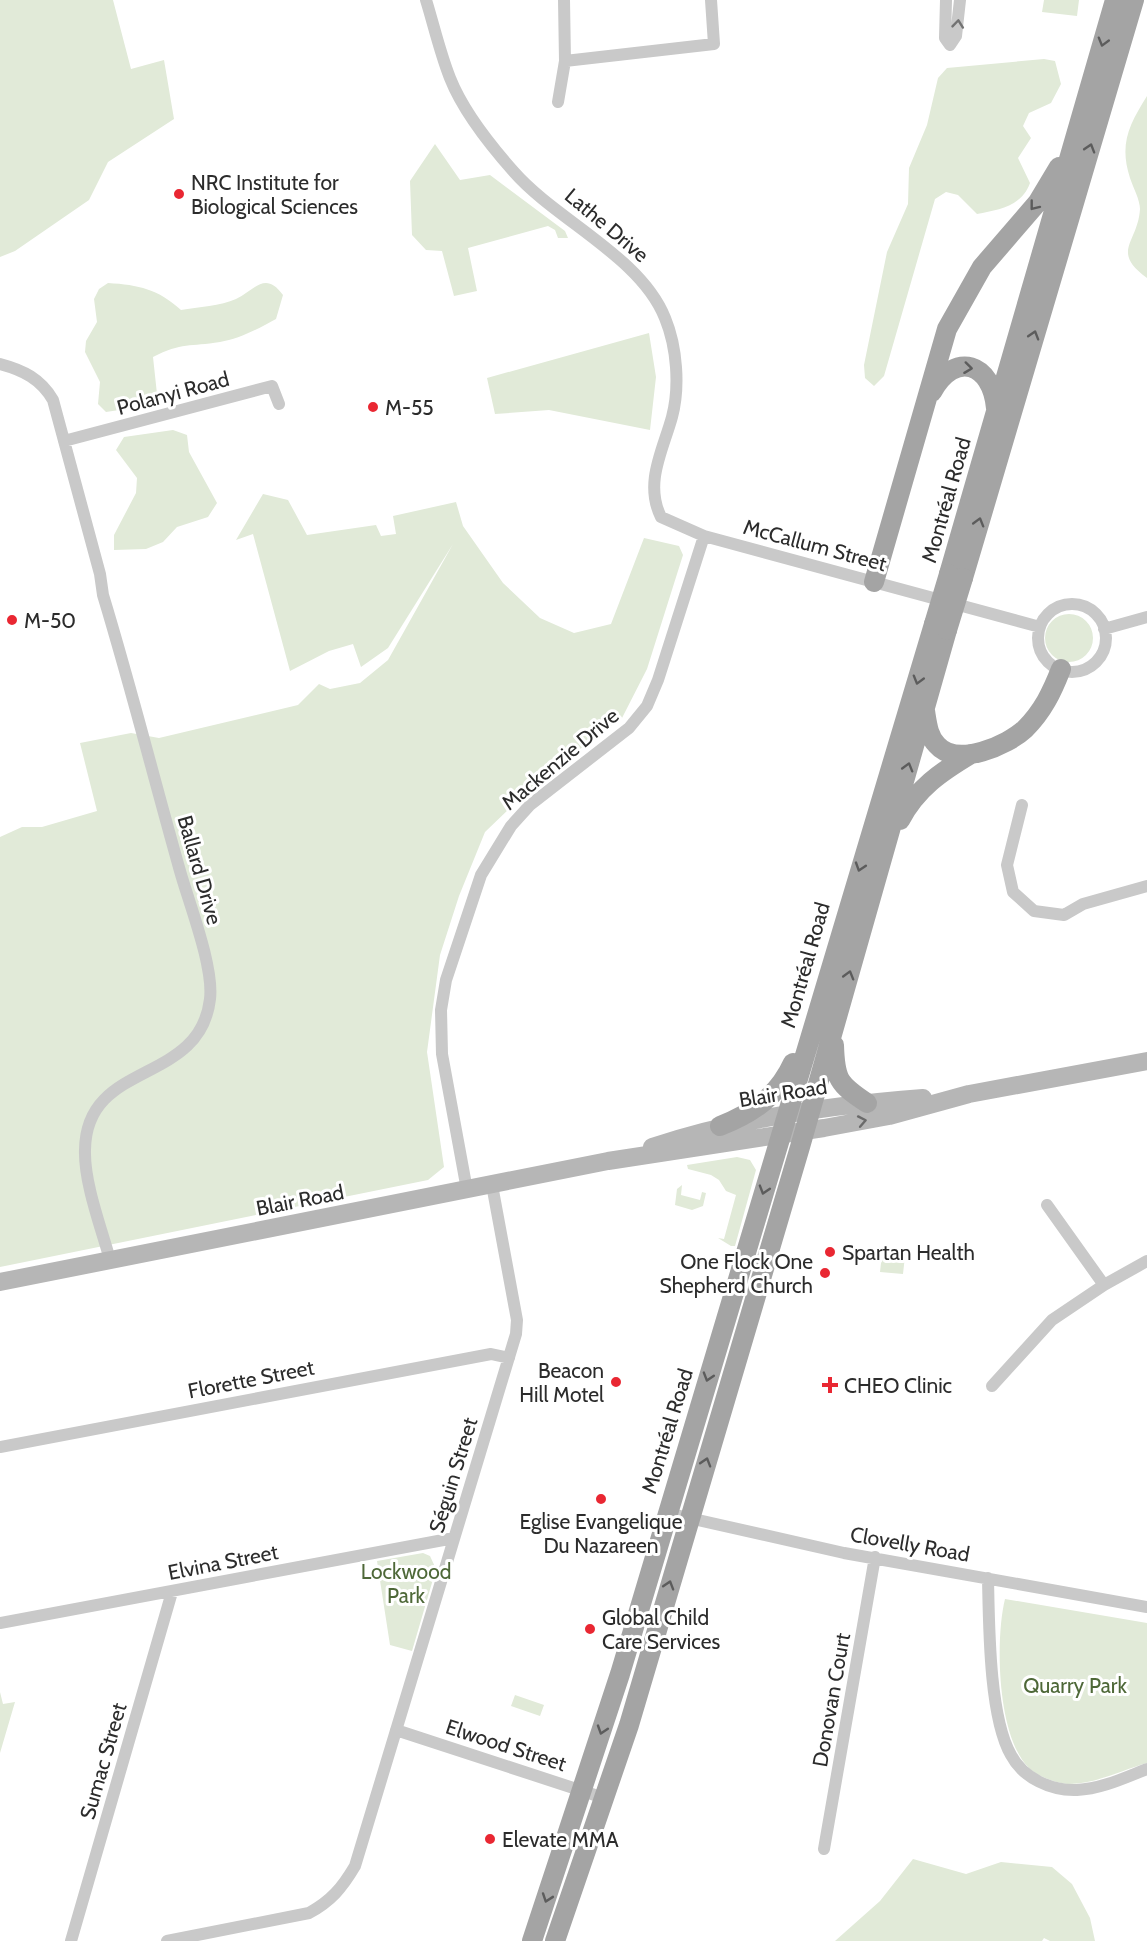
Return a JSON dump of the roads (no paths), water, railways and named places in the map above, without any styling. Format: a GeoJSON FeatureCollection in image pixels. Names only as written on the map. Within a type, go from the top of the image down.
{"type":"FeatureCollection","features":[{"type":"Feature","properties":{"kind":"main road","name":"Montréal Road"},"geometry":{"type":"LineString","coordinates":[[956,576],[996,413],[1115,0]]}},
{"type":"Feature","properties":{"kind":"main road","name":"Montréal Road"},"geometry":{"type":"LineString","coordinates":[[532,1941],[631,1635],[816,1015],[941,627],[1134,0]]}},
{"type":"Feature","properties":{"kind":"main road"},"geometry":{"type":"LineString","coordinates":[[874,582],[927,402],[938,354],[958,305],[982,267],[1038,202],[1075,138]]}},
{"type":"Feature","properties":{"kind":"main road"},"geometry":{"type":"LineString","coordinates":[[927,402],[946,372],[957,367],[970,367],[983,372],[991,383],[996,413]]}},
{"type":"Feature","properties":{"kind":"main road","name":"Montréal Road"},"geometry":{"type":"LineString","coordinates":[[555,1941],[629,1725],[804,1131],[925,709],[941,627]]}},
{"type":"Feature","properties":{"kind":"main road"},"geometry":{"type":"LineString","coordinates":[[884,849],[904,812],[937,775],[971,754],[1000,745],[1024,730],[1043,708],[1060,669]]}},
{"type":"Feature","properties":{"kind":"main road"},"geometry":{"type":"LineString","coordinates":[[925,709],[930,735],[938,747],[951,753],[971,754]]}},
{"type":"Feature","properties":{"kind":"main road"},"geometry":{"type":"LineString","coordinates":[[720,1126],[751,1112],[773,1095],[788,1075],[816,1015]]}},
{"type":"Feature","properties":{"kind":"main road"},"geometry":{"type":"LineString","coordinates":[[833,1031],[835,1067],[839,1080],[846,1089],[867,1103]]}},
{"type":"Feature","properties":{"kind":"main road","name":"Blair Road"},"geometry":{"type":"LineString","coordinates":[[608,1161],[720,1126],[783,1124],[804,1131],[889,1116],[969,1094],[1147,1061]]}},
{"type":"Feature","properties":{"kind":"main road","name":"Blair Road"},"geometry":{"type":"LineString","coordinates":[[0,1282],[608,1161],[783,1124],[809,1111],[867,1103],[969,1094]]}},
{"type":"Feature","properties":{"kind":"main road"},"geometry":{"type":"LineString","coordinates":[[631,1635],[652,1641]]}},
{"type":"Feature","properties":{"kind":"street","name":"Lathe Drive"},"geometry":{"type":"LineString","coordinates":[[426,0],[450,77],[462,102],[514,173],[642,279],[663,314],[674,357],[676,386],[673,415],[655,473],[656,507]]}},
{"type":"Feature","properties":{"kind":"street"},"geometry":{"type":"LineString","coordinates":[[558,102],[566,62],[564,0]]}},
{"type":"Feature","properties":{"kind":"street"},"geometry":{"type":"LineString","coordinates":[[566,62],[714,44],[711,0]]}},
{"type":"Feature","properties":{"kind":"street"},"geometry":{"type":"LineString","coordinates":[[946,0],[945,38],[950,45],[956,36],[960,0]]}},
{"type":"Feature","properties":{"kind":"street"},"geometry":{"type":"LineString","coordinates":[[0,364],[21,371],[45,387],[53,400],[64,441]]}},
{"type":"Feature","properties":{"kind":"street","name":"Polanyi Road"},"geometry":{"type":"LineString","coordinates":[[64,441],[272,386],[279,404]]}},
{"type":"Feature","properties":{"kind":"street","name":"Ballard Drive"},"geometry":{"type":"LineString","coordinates":[[64,441],[103,595],[199,936],[210,998],[196,1038],[176,1058],[121,1083],[101,1102],[88,1126],[85,1149],[87,1170],[110,1260]]}},
{"type":"Feature","properties":{"kind":"street","name":"McCallum Street"},"geometry":{"type":"LineString","coordinates":[[656,507],[661,517],[668,522],[704,536],[1040,627]]}},
{"type":"Feature","properties":{"kind":"street","name":"Mackenzie Drive"},"geometry":{"type":"LineString","coordinates":[[467,1190],[442,1054],[441,1010],[446,980],[481,875],[511,826],[530,806],[629,728],[646,706],[658,680],[687,583],[704,536]]}},
{"type":"Feature","properties":{"kind":"street"},"geometry":{"type":"LineString","coordinates":[[1074,604],[1092,611],[1104,629],[1104,646],[1097,660],[1081,670],[1060,669],[1043,655],[1038,639],[1040,627],[1050,612],[1062,605],[1074,604]]}},
{"type":"Feature","properties":{"kind":"street"},"geometry":{"type":"LineString","coordinates":[[1104,629],[1147,617]]}},
{"type":"Feature","properties":{"kind":"street"},"geometry":{"type":"LineString","coordinates":[[1022,805],[1007,865],[1013,892],[1034,911],[1064,915],[1083,904],[1147,886]]}},
{"type":"Feature","properties":{"kind":"street","name":"Séguin Street"},"geometry":{"type":"LineString","coordinates":[[167,1941],[309,1913],[327,1903],[342,1888],[355,1866],[509,1358],[518,1320],[492,1185]]}},
{"type":"Feature","properties":{"kind":"street"},"geometry":{"type":"LineString","coordinates":[[1047,1205],[1104,1285]]}},
{"type":"Feature","properties":{"kind":"street"},"geometry":{"type":"LineString","coordinates":[[992,1386],[1052,1320],[1104,1285],[1147,1261]]}},
{"type":"Feature","properties":{"kind":"street","name":"Florette Street"},"geometry":{"type":"LineString","coordinates":[[0,1447],[490,1354],[509,1358]]}},
{"type":"Feature","properties":{"kind":"street","name":"Clovelly Road"},"geometry":{"type":"LineString","coordinates":[[667,1514],[844,1553],[1147,1607]]}},
{"type":"Feature","properties":{"kind":"street","name":"Elvina Street"},"geometry":{"type":"LineString","coordinates":[[0,1623],[454,1538]]}},
{"type":"Feature","properties":{"kind":"street","name":"Donovan Court"},"geometry":{"type":"LineString","coordinates":[[824,1849],[875,1557]]}},
{"type":"Feature","properties":{"kind":"street"},"geometry":{"type":"LineString","coordinates":[[988,1578],[998,1718],[1011,1756],[1034,1780],[1051,1787],[1075,1790],[1098,1787],[1147,1769]]}},
{"type":"Feature","properties":{"kind":"street","name":"Sumac Street"},"geometry":{"type":"LineString","coordinates":[[71,1941],[172,1592]]}},
{"type":"Feature","properties":{"kind":"street","name":"Elwood Street"},"geometry":{"type":"LineString","coordinates":[[396,1730],[604,1798]]}},
{"type":"Feature","properties":{"kind":"place","name":"NRC Institute for Biological Sciences"},"geometry":{"type":"Point","coordinates":[179,194]}},
{"type":"Feature","properties":{"kind":"place","name":"M-55"},"geometry":{"type":"Point","coordinates":[373,407]}},
{"type":"Feature","properties":{"kind":"place","name":"M-50"},"geometry":{"type":"Point","coordinates":[12,620]}},
{"type":"Feature","properties":{"kind":"place","name":"Spartan Health"},"geometry":{"type":"Point","coordinates":[830,1252]}},
{"type":"Feature","properties":{"kind":"place","name":"One Flock One Shepherd Church"},"geometry":{"type":"Point","coordinates":[825,1273]}},
{"type":"Feature","properties":{"kind":"place","name":"Beacon Hill Motel"},"geometry":{"type":"Point","coordinates":[616,1382]}},
{"type":"Feature","properties":{"kind":"place","name":"CHEO Clinic"},"geometry":{"type":"Point","coordinates":[830,1385]}},
{"type":"Feature","properties":{"kind":"place","name":"Eglise Evangelique Du Nazareen"},"geometry":{"type":"Point","coordinates":[601,1499]}},
{"type":"Feature","properties":{"kind":"place","name":"Global Child Care Services"},"geometry":{"type":"Point","coordinates":[590,1629]}},
{"type":"Feature","properties":{"kind":"place","name":"Elevate MMA"},"geometry":{"type":"Point","coordinates":[490,1839]}},
{"type":"Feature","properties":{"kind":"park label","name":"Lockwood Park"},"geometry":{"type":"Point","coordinates":[406,1583]}},
{"type":"Feature","properties":{"kind":"park label","name":"Quarry Park"},"geometry":{"type":"Point","coordinates":[1075,1685]}}]}
